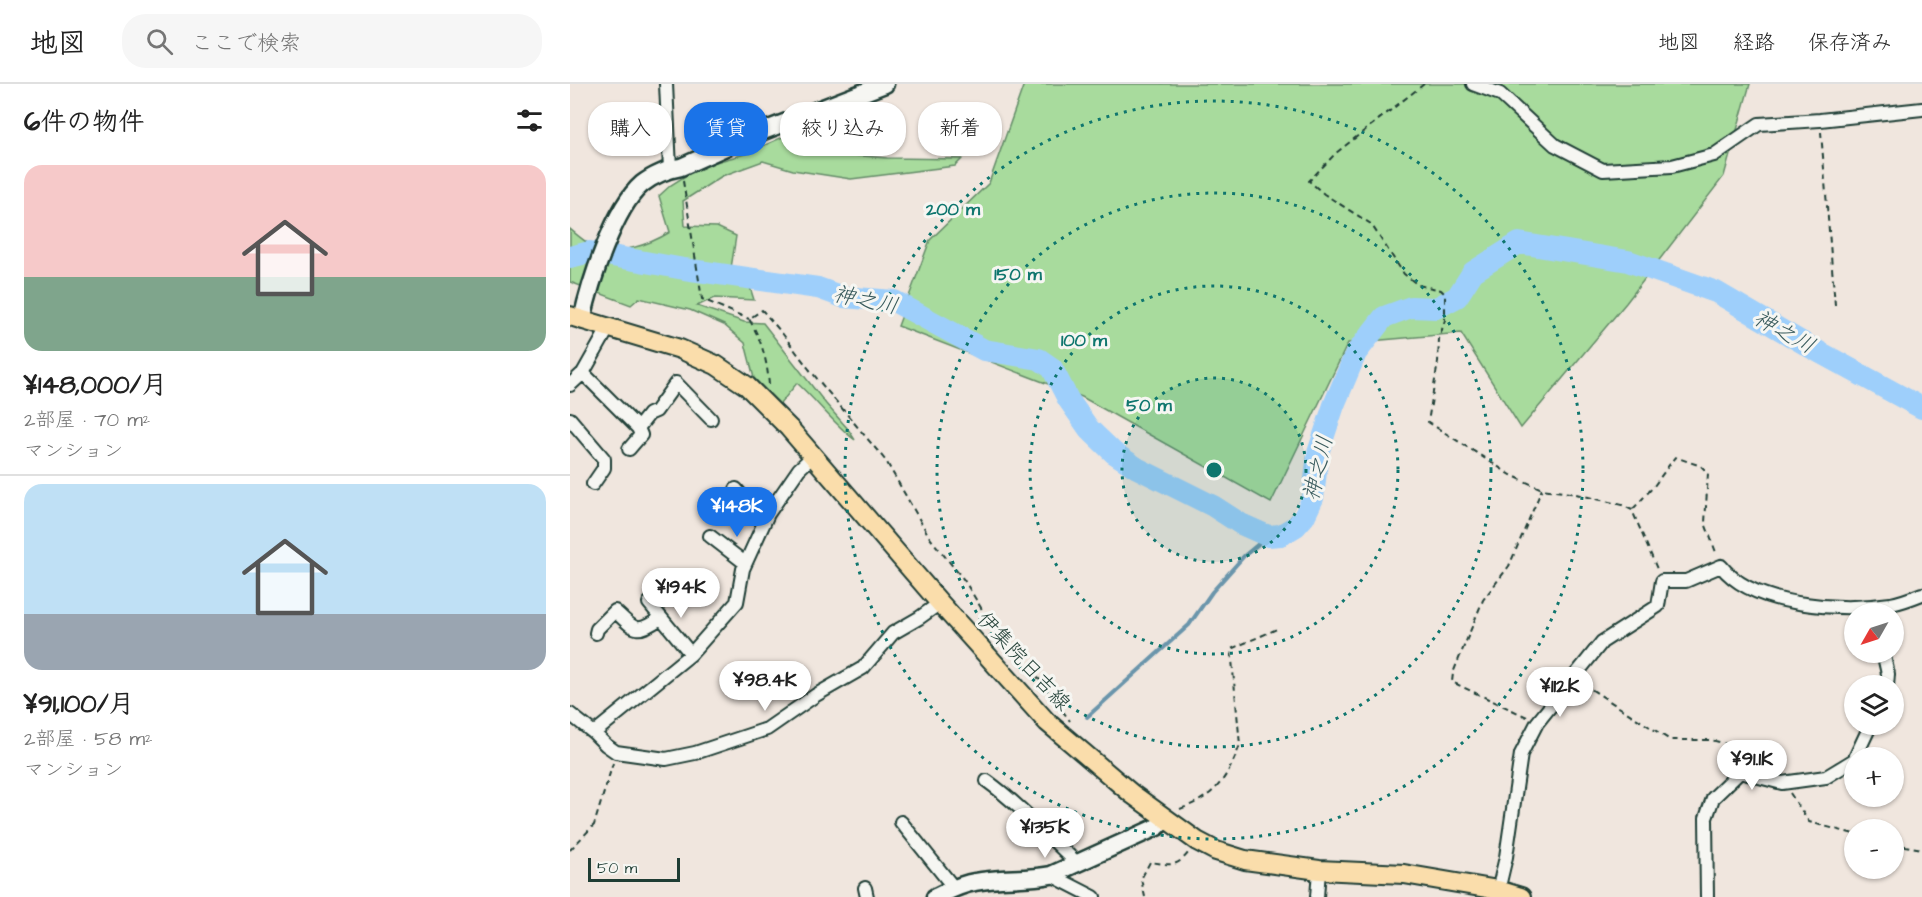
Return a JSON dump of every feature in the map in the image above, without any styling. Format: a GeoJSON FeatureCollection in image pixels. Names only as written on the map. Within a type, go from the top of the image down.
{"type":"FeatureCollection","features":[{"type":"Feature","properties":{"kind":"main road","name":"伊集院日吉線"},"geometry":{"type":"LineString","coordinates":[[576,318],[680,349],[716,365],[747,386],[813,456],[1047,722],[1100,768],[1197,842],[1245,860],[1319,870],[1404,874],[1521,897]]}},
{"type":"Feature","properties":{"kind":"street"},"geometry":{"type":"LineString","coordinates":[[666,84],[675,168]]}},
{"type":"Feature","properties":{"kind":"street"},"geometry":{"type":"LineString","coordinates":[[576,318],[590,292],[605,246],[628,200],[643,183],[748,137],[885,84]]}},
{"type":"Feature","properties":{"kind":"street"},"geometry":{"type":"LineString","coordinates":[[1473,84],[1500,94],[1555,145],[1604,170],[1672,166],[1714,155],[1759,124],[1922,109]]}},
{"type":"Feature","properties":{"kind":"street"},"geometry":{"type":"LineString","coordinates":[[570,385],[583,373],[609,327]]}},
{"type":"Feature","properties":{"kind":"street"},"geometry":{"type":"LineString","coordinates":[[583,373],[638,428],[641,435],[629,449]]}},
{"type":"Feature","properties":{"kind":"street"},"geometry":{"type":"LineString","coordinates":[[638,428],[649,414],[656,411],[676,383],[711,419]]}},
{"type":"Feature","properties":{"kind":"street"},"geometry":{"type":"LineString","coordinates":[[570,419],[604,459],[604,468],[593,484]]}},
{"type":"Feature","properties":{"kind":"street"},"geometry":{"type":"LineString","coordinates":[[594,733],[691,654],[737,602],[745,563],[768,514],[799,469],[813,456]]}},
{"type":"Feature","properties":{"kind":"street"},"geometry":{"type":"LineString","coordinates":[[736,489],[747,502],[768,514]]}},
{"type":"Feature","properties":{"kind":"street"},"geometry":{"type":"LineString","coordinates":[[710,536],[745,563]]}},
{"type":"Feature","properties":{"kind":"street"},"geometry":{"type":"LineString","coordinates":[[1497,894],[1506,857],[1521,753],[1538,722],[1602,642],[1658,606],[1662,581],[1686,581],[1721,566],[1730,577],[1768,596],[1819,606],[1844,608]]}},
{"type":"Feature","properties":{"kind":"street"},"geometry":{"type":"LineString","coordinates":[[1903,603],[1922,594]]}},
{"type":"Feature","properties":{"kind":"street"},"geometry":{"type":"LineString","coordinates":[[649,603],[691,654]]}},
{"type":"Feature","properties":{"kind":"street"},"geometry":{"type":"LineString","coordinates":[[570,714],[616,752],[666,759],[694,753],[766,729],[816,695],[863,668],[893,633],[940,603]]}},
{"type":"Feature","properties":{"kind":"street"},"geometry":{"type":"LineString","coordinates":[[596,633],[597,628],[615,611],[629,625],[638,629],[661,618]]}},
{"type":"Feature","properties":{"kind":"street"},"geometry":{"type":"LineString","coordinates":[[1707,897],[1706,818],[1713,798],[1740,772],[1782,783],[1826,777],[1844,765]]}},
{"type":"Feature","properties":{"kind":"street"},"geometry":{"type":"LineString","coordinates":[[987,781],[1014,800],[1025,815],[1078,864]]}},
{"type":"Feature","properties":{"kind":"street"},"geometry":{"type":"LineString","coordinates":[[935,897],[974,882],[1032,879],[1051,875],[1157,827],[1165,819]]}},
{"type":"Feature","properties":{"kind":"street"},"geometry":{"type":"LineString","coordinates":[[902,822],[954,888]]}},
{"type":"Feature","properties":{"kind":"street"},"geometry":{"type":"LineString","coordinates":[[1317,897],[1319,870]]}},
{"type":"Feature","properties":{"kind":"street"},"geometry":{"type":"LineString","coordinates":[[1051,875],[1094,897]]}},
{"type":"Feature","properties":{"kind":"path"},"geometry":{"type":"LineString","coordinates":[[1424,84],[1336,153],[1309,182],[1371,224],[1404,274],[1418,285],[1442,290],[1445,294],[1445,320],[1439,339],[1438,362],[1428,422],[1511,475],[1542,489],[1576,494],[1622,505],[1632,510],[1662,581]]}},
{"type":"Feature","properties":{"kind":"path"},"geometry":{"type":"LineString","coordinates":[[1820,120],[1835,305]]}},
{"type":"Feature","properties":{"kind":"path"},"geometry":{"type":"LineString","coordinates":[[675,168],[695,245],[702,299],[750,319],[760,337],[768,362],[769,389],[766,404]]}},
{"type":"Feature","properties":{"kind":"path"},"geometry":{"type":"LineString","coordinates":[[750,319],[762,310],[885,461],[930,538],[964,580],[1002,642],[1039,680],[1072,723]]}},
{"type":"Feature","properties":{"kind":"path"},"geometry":{"type":"LineString","coordinates":[[1632,510],[1654,486],[1675,457],[1701,466],[1708,473],[1705,524],[1721,566]]}},
{"type":"Feature","properties":{"kind":"path"},"geometry":{"type":"LineString","coordinates":[[1538,722],[1452,682],[1453,673],[1483,600],[1509,566],[1542,489]]}},
{"type":"Feature","properties":{"kind":"path"},"geometry":{"type":"LineString","coordinates":[[1165,819],[1173,812],[1196,804],[1213,794],[1236,755],[1239,745],[1231,649],[1277,630]]}},
{"type":"Feature","properties":{"kind":"path"},"geometry":{"type":"LineString","coordinates":[[1573,678],[1670,740],[1711,740],[1731,745],[1736,751],[1740,772]]}},
{"type":"Feature","properties":{"kind":"path"},"geometry":{"type":"LineString","coordinates":[[570,850],[594,825],[616,752]]}},
{"type":"Feature","properties":{"kind":"path"},"geometry":{"type":"LineString","coordinates":[[1782,783],[1809,822],[1844,831]]}},
{"type":"Feature","properties":{"kind":"path"},"geometry":{"type":"LineString","coordinates":[[1145,897],[1141,879],[1149,862],[1174,865],[1182,862],[1197,842]]}},
{"type":"Feature","properties":{"kind":"path"},"geometry":{"type":"LineString","coordinates":[[1904,846],[1922,849]]}},
{"type":"Feature","properties":{"kind":"green space"},"geometry":{"type":"Polygon","coordinates":[[[1024,84],[1750,84],[1724,176],[1626,303],[1521,428],[1461,333],[1348,343],[1271,503],[1082,397],[898,326],[930,240],[989,183],[999,156],[1002,156],[1002,146],[1024,84]]]}},
{"type":"Feature","properties":{"kind":"green space"},"geometry":{"type":"Polygon","coordinates":[[[780,138],[780,156],[962,159],[955,166],[851,179],[793,170],[763,161],[722,176],[683,201],[685,226],[717,227],[736,236],[729,281],[749,284],[754,300],[714,298],[697,306],[744,322],[763,323],[855,440],[797,383],[780,404],[754,378],[745,343],[724,325],[690,310],[639,298],[631,305],[570,282],[570,229],[593,246],[603,249],[633,248],[653,241],[670,232],[659,196],[671,185],[701,166],[738,156],[768,156],[768,144],[780,138]]]}},
{"type":"Feature","properties":{"kind":"waterway","name":"神之川"},"geometry":{"type":"LineString","coordinates":[[570,257],[590,252],[684,269],[818,288],[843,297],[894,301],[984,350],[1039,359],[1052,368],[1068,399],[1089,429],[1114,453],[1137,468],[1268,536],[1281,535],[1296,526],[1304,517],[1313,498],[1318,453],[1334,405],[1356,353],[1384,317],[1411,307],[1436,308],[1457,297],[1473,272],[1519,243],[1628,261],[1716,292],[1810,347],[1922,408]]}},
{"type":"Feature","properties":{"kind":"waterway"},"geometry":{"type":"LineString","coordinates":[[1087,717],[1189,625],[1212,592],[1244,556],[1268,536]]}}]}
